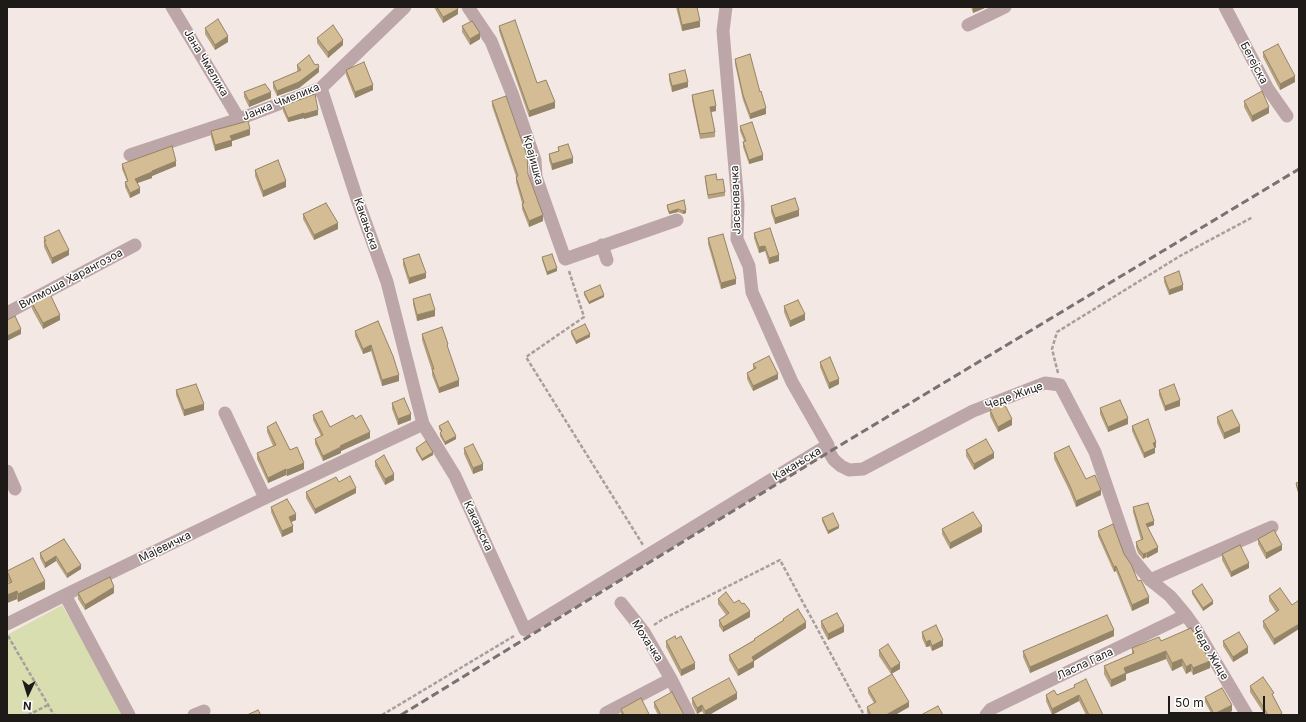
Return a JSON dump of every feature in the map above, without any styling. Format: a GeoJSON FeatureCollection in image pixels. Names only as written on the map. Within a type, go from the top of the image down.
{"type":"FeatureCollection","features":[{"type":"Feature","properties":{"kind":"street","name":"Јана Чмелика"},"geometry":{"type":"LineString","coordinates":[[172,7],[239,119]]}},
{"type":"Feature","properties":{"kind":"street","name":"Јанка Чмелика"},"geometry":{"type":"LineString","coordinates":[[130,156],[239,119],[321,88],[405,7]]}},
{"type":"Feature","properties":{"kind":"street","name":"Крајишка"},"geometry":{"type":"LineString","coordinates":[[468,7],[491,41],[513,96],[535,160],[536,176],[565,259]]}},
{"type":"Feature","properties":{"kind":"street","name":"Јасеновачка"},"geometry":{"type":"LineString","coordinates":[[726,7],[723,31],[738,204],[737,239],[749,266],[752,292],[792,382],[828,445]]}},
{"type":"Feature","properties":{"kind":"street"},"geometry":{"type":"LineString","coordinates":[[968,25],[1005,7]]}},
{"type":"Feature","properties":{"kind":"street","name":"Бегејска"},"geometry":{"type":"LineString","coordinates":[[1225,7],[1268,89],[1287,116]]}},
{"type":"Feature","properties":{"kind":"street","name":"Какањска"},"geometry":{"type":"LineString","coordinates":[[321,88],[357,199],[387,282],[423,424],[455,476],[525,630],[828,445]]}},
{"type":"Feature","properties":{"kind":"street"},"geometry":{"type":"LineString","coordinates":[[565,259],[677,220]]}},
{"type":"Feature","properties":{"kind":"street","name":"Вилмоша Харангозоа"},"geometry":{"type":"LineString","coordinates":[[7,313],[135,245]]}},
{"type":"Feature","properties":{"kind":"street"},"geometry":{"type":"LineString","coordinates":[[602,245],[607,260]]}},
{"type":"Feature","properties":{"kind":"street","name":"Чеде Жице"},"geometry":{"type":"LineString","coordinates":[[828,445],[829,452],[834,460],[841,466],[849,470],[863,469],[973,411],[1045,384],[1060,385],[1094,452],[1131,557],[1150,580],[1170,596],[1186,615],[1196,629],[1247,715]]}},
{"type":"Feature","properties":{"kind":"street"},"geometry":{"type":"LineString","coordinates":[[225,413],[265,498]]}},
{"type":"Feature","properties":{"kind":"street","name":"Мајевичка"},"geometry":{"type":"LineString","coordinates":[[7,624],[265,498],[423,424]]}},
{"type":"Feature","properties":{"kind":"street"},"geometry":{"type":"LineString","coordinates":[[7,472],[15,489]]}},
{"type":"Feature","properties":{"kind":"street"},"geometry":{"type":"LineString","coordinates":[[1150,580],[1272,527]]}},
{"type":"Feature","properties":{"kind":"street"},"geometry":{"type":"LineString","coordinates":[[65,595],[129,715]]}},
{"type":"Feature","properties":{"kind":"street","name":"Мохачка"},"geometry":{"type":"LineString","coordinates":[[621,604],[644,632],[671,679],[689,715]]}},
{"type":"Feature","properties":{"kind":"street","name":"Ласла Гала"},"geometry":{"type":"LineString","coordinates":[[986,715],[991,708],[1186,615]]}},
{"type":"Feature","properties":{"kind":"street"},"geometry":{"type":"LineString","coordinates":[[606,713],[671,679]]}},
{"type":"Feature","properties":{"kind":"path"},"geometry":{"type":"LineString","coordinates":[[1060,385],[1052,349],[1057,332],[1180,256],[1253,217]]}},
{"type":"Feature","properties":{"kind":"path"},"geometry":{"type":"LineString","coordinates":[[565,259],[584,317],[526,357],[649,554]]}},
{"type":"Feature","properties":{"kind":"path"},"geometry":{"type":"LineString","coordinates":[[644,632],[663,618],[780,560],[864,715]]}},
{"type":"Feature","properties":{"kind":"path"},"geometry":{"type":"LineString","coordinates":[[382,715],[525,630]]}},
{"type":"Feature","properties":{"kind":"path"},"geometry":{"type":"LineString","coordinates":[[7,634],[54,715]]}},
{"type":"Feature","properties":{"kind":"path"},"geometry":{"type":"LineString","coordinates":[[28,715],[48,704]]}},
{"type":"Feature","properties":{"kind":"green space"},"geometry":{"type":"Polygon","coordinates":[[[62,605],[126,715],[7,715],[7,635],[62,605]]]}},
{"type":"Feature","properties":{"kind":"building"},"geometry":{"type":"Polygon","coordinates":[[[437,7],[457,7],[458,9],[443,17],[437,7]]]}},
{"type":"Feature","properties":{"kind":"building"},"geometry":{"type":"Polygon","coordinates":[[[678,7],[697,7],[700,21],[682,25],[678,7]]]}},
{"type":"Feature","properties":{"kind":"building"},"geometry":{"type":"Polygon","coordinates":[[[218,19],[228,36],[215,45],[205,28],[218,19]]]}},
{"type":"Feature","properties":{"kind":"building"},"geometry":{"type":"Polygon","coordinates":[[[515,20],[537,83],[546,80],[555,102],[529,111],[499,26],[515,20]]]}},
{"type":"Feature","properties":{"kind":"building"},"geometry":{"type":"Polygon","coordinates":[[[472,21],[480,33],[470,39],[462,26],[472,21]]]}},
{"type":"Feature","properties":{"kind":"building"},"geometry":{"type":"Polygon","coordinates":[[[333,25],[343,40],[328,52],[317,38],[333,25]]]}},
{"type":"Feature","properties":{"kind":"building"},"geometry":{"type":"Polygon","coordinates":[[[1278,44],[1295,76],[1280,84],[1263,52],[1278,44]]]}},
{"type":"Feature","properties":{"kind":"building"},"geometry":{"type":"Polygon","coordinates":[[[750,54],[760,92],[761,91],[766,108],[750,114],[743,95],[735,59],[750,54]]]}},
{"type":"Feature","properties":{"kind":"building"},"geometry":{"type":"Polygon","coordinates":[[[309,55],[315,65],[318,64],[319,67],[299,82],[277,91],[273,82],[301,70],[297,65],[309,55]]]}},
{"type":"Feature","properties":{"kind":"building"},"geometry":{"type":"Polygon","coordinates":[[[364,62],[373,85],[355,92],[346,70],[364,62]]]}},
{"type":"Feature","properties":{"kind":"building"},"geometry":{"type":"Polygon","coordinates":[[[685,70],[688,82],[672,86],[669,74],[685,70]]]}},
{"type":"Feature","properties":{"kind":"building"},"geometry":{"type":"Polygon","coordinates":[[[265,84],[271,92],[249,101],[244,92],[265,84]]]}},
{"type":"Feature","properties":{"kind":"building"},"geometry":{"type":"Polygon","coordinates":[[[713,90],[716,106],[710,107],[715,132],[700,134],[692,95],[713,90]]]}},
{"type":"Feature","properties":{"kind":"building"},"geometry":{"type":"Polygon","coordinates":[[[1262,91],[1269,107],[1252,116],[1244,101],[1262,91]]]}},
{"type":"Feature","properties":{"kind":"building"},"geometry":{"type":"Polygon","coordinates":[[[315,94],[318,110],[288,118],[283,106],[315,94]]]}},
{"type":"Feature","properties":{"kind":"building"},"geometry":{"type":"Polygon","coordinates":[[[506,96],[527,156],[528,174],[543,215],[529,221],[522,204],[524,203],[516,177],[518,176],[492,101],[506,96]]]}},
{"type":"Feature","properties":{"kind":"building"},"geometry":{"type":"Polygon","coordinates":[[[248,121],[250,129],[230,136],[232,140],[215,145],[211,131],[248,121]]]}},
{"type":"Feature","properties":{"kind":"building"},"geometry":{"type":"Polygon","coordinates":[[[752,122],[763,155],[749,160],[743,142],[746,141],[740,126],[752,122]]]}},
{"type":"Feature","properties":{"kind":"building"},"geometry":{"type":"Polygon","coordinates":[[[568,144],[573,158],[552,164],[549,154],[559,151],[558,147],[568,144]]]}},
{"type":"Feature","properties":{"kind":"building"},"geometry":{"type":"Polygon","coordinates":[[[172,146],[176,161],[135,179],[140,188],[130,193],[125,182],[128,181],[122,164],[172,146]]]}},
{"type":"Feature","properties":{"kind":"building"},"geometry":{"type":"Polygon","coordinates":[[[278,160],[286,181],[263,191],[255,170],[278,160]]]}},
{"type":"Feature","properties":{"kind":"building"},"geometry":{"type":"Polygon","coordinates":[[[716,174],[717,180],[723,179],[725,192],[708,195],[705,176],[716,174]]]}},
{"type":"Feature","properties":{"kind":"building"},"geometry":{"type":"Polygon","coordinates":[[[795,198],[799,210],[775,218],[771,206],[795,198]]]}},
{"type":"Feature","properties":{"kind":"building"},"geometry":{"type":"Polygon","coordinates":[[[684,200],[686,210],[683,211],[678,209],[669,212],[667,205],[684,200]]]}},
{"type":"Feature","properties":{"kind":"building"},"geometry":{"type":"Polygon","coordinates":[[[326,203],[338,223],[314,235],[303,214],[326,203]]]}},
{"type":"Feature","properties":{"kind":"building"},"geometry":{"type":"Polygon","coordinates":[[[770,228],[779,255],[769,258],[765,246],[759,247],[754,233],[770,228]]]}},
{"type":"Feature","properties":{"kind":"building"},"geometry":{"type":"Polygon","coordinates":[[[59,230],[69,250],[52,258],[44,241],[46,241],[44,237],[59,230]]]}},
{"type":"Feature","properties":{"kind":"building"},"geometry":{"type":"Polygon","coordinates":[[[723,234],[736,279],[721,283],[708,238],[723,234]]]}},
{"type":"Feature","properties":{"kind":"building"},"geometry":{"type":"Polygon","coordinates":[[[419,254],[426,273],[409,278],[403,259],[419,254]]]}},
{"type":"Feature","properties":{"kind":"building"},"geometry":{"type":"Polygon","coordinates":[[[552,254],[557,268],[547,272],[542,257],[552,254]]]}},
{"type":"Feature","properties":{"kind":"building"},"geometry":{"type":"Polygon","coordinates":[[[1179,271],[1183,285],[1169,290],[1164,277],[1179,271]]]}},
{"type":"Feature","properties":{"kind":"building"},"geometry":{"type":"Polygon","coordinates":[[[600,285],[604,295],[589,302],[584,292],[600,285]]]}},
{"type":"Feature","properties":{"kind":"building"},"geometry":{"type":"Polygon","coordinates":[[[50,294],[60,315],[43,323],[32,303],[50,294]]]}},
{"type":"Feature","properties":{"kind":"building"},"geometry":{"type":"Polygon","coordinates":[[[430,294],[435,310],[417,315],[413,299],[430,294]]]}},
{"type":"Feature","properties":{"kind":"building"},"geometry":{"type":"Polygon","coordinates":[[[798,300],[805,314],[790,321],[784,306],[798,300]]]}},
{"type":"Feature","properties":{"kind":"building"},"geometry":{"type":"Polygon","coordinates":[[[15,316],[21,329],[7,336],[7,320],[15,316]]]}},
{"type":"Feature","properties":{"kind":"building"},"geometry":{"type":"Polygon","coordinates":[[[378,321],[393,356],[399,375],[382,380],[371,345],[363,349],[355,331],[378,321]]]}},
{"type":"Feature","properties":{"kind":"building"},"geometry":{"type":"Polygon","coordinates":[[[585,324],[590,334],[576,341],[571,331],[585,324]]]}},
{"type":"Feature","properties":{"kind":"building"},"geometry":{"type":"Polygon","coordinates":[[[442,327],[459,380],[439,388],[422,334],[442,327]]]}},
{"type":"Feature","properties":{"kind":"building"},"geometry":{"type":"Polygon","coordinates":[[[769,356],[778,374],[753,386],[747,373],[756,368],[753,364],[769,356]]]}},
{"type":"Feature","properties":{"kind":"building"},"geometry":{"type":"Polygon","coordinates":[[[830,357],[839,379],[829,383],[820,362],[830,357]]]}},
{"type":"Feature","properties":{"kind":"building"},"geometry":{"type":"Polygon","coordinates":[[[196,384],[204,404],[184,410],[176,390],[196,384]]]}},
{"type":"Feature","properties":{"kind":"building"},"geometry":{"type":"Polygon","coordinates":[[[1174,384],[1180,400],[1165,406],[1159,390],[1174,384]]]}},
{"type":"Feature","properties":{"kind":"building"},"geometry":{"type":"Polygon","coordinates":[[[404,398],[411,414],[398,419],[392,403],[404,398]]]}},
{"type":"Feature","properties":{"kind":"building"},"geometry":{"type":"Polygon","coordinates":[[[1120,400],[1128,418],[1108,427],[1100,408],[1120,400]]]}},
{"type":"Feature","properties":{"kind":"building"},"geometry":{"type":"Polygon","coordinates":[[[1004,403],[1012,419],[998,427],[990,410],[1004,403]]]}},
{"type":"Feature","properties":{"kind":"building"},"geometry":{"type":"Polygon","coordinates":[[[1232,410],[1240,426],[1224,433],[1217,417],[1232,410]]]}},
{"type":"Feature","properties":{"kind":"building"},"geometry":{"type":"Polygon","coordinates":[[[322,411],[330,427],[353,415],[355,419],[361,415],[370,432],[323,456],[315,439],[323,435],[313,415],[322,411]]]}},
{"type":"Feature","properties":{"kind":"building"},"geometry":{"type":"Polygon","coordinates":[[[1148,419],[1156,442],[1153,443],[1155,448],[1144,453],[1132,426],[1148,419]]]}},
{"type":"Feature","properties":{"kind":"building"},"geometry":{"type":"Polygon","coordinates":[[[448,421],[456,436],[445,442],[440,433],[442,431],[439,426],[448,421]]]}},
{"type":"Feature","properties":{"kind":"building"},"geometry":{"type":"Polygon","coordinates":[[[276,422],[290,450],[297,447],[304,463],[287,470],[286,469],[268,478],[257,453],[276,445],[267,427],[276,422]]]}},
{"type":"Feature","properties":{"kind":"building"},"geometry":{"type":"Polygon","coordinates":[[[986,439],[994,453],[974,464],[966,450],[986,439]]]}},
{"type":"Feature","properties":{"kind":"building"},"geometry":{"type":"Polygon","coordinates":[[[426,441],[433,452],[422,459],[416,448],[426,441]]]}},
{"type":"Feature","properties":{"kind":"building"},"geometry":{"type":"Polygon","coordinates":[[[473,444],[483,464],[473,468],[464,448],[473,444]]]}},
{"type":"Feature","properties":{"kind":"building"},"geometry":{"type":"Polygon","coordinates":[[[1069,446],[1086,479],[1095,475],[1101,490],[1076,501],[1054,453],[1069,446]]]}},
{"type":"Feature","properties":{"kind":"building"},"geometry":{"type":"Polygon","coordinates":[[[384,455],[394,474],[385,479],[375,461],[384,455]]]}},
{"type":"Feature","properties":{"kind":"building"},"geometry":{"type":"Polygon","coordinates":[[[350,476],[356,488],[315,509],[306,492],[336,477],[339,482],[350,476]]]}},
{"type":"Feature","properties":{"kind":"building"},"geometry":{"type":"Polygon","coordinates":[[[1299,482],[1299,493],[1296,483],[1299,482]]]}},
{"type":"Feature","properties":{"kind":"building"},"geometry":{"type":"Polygon","coordinates":[[[287,499],[296,514],[289,517],[293,526],[282,531],[271,507],[287,499]]]}},
{"type":"Feature","properties":{"kind":"building"},"geometry":{"type":"Polygon","coordinates":[[[1148,503],[1154,521],[1146,524],[1158,547],[1143,554],[1138,548],[1136,542],[1143,539],[1133,507],[1148,503]]]}},
{"type":"Feature","properties":{"kind":"building"},"geometry":{"type":"Polygon","coordinates":[[[973,512],[982,526],[950,543],[942,529],[973,512]]]}},
{"type":"Feature","properties":{"kind":"building"},"geometry":{"type":"Polygon","coordinates":[[[833,513],[839,526],[828,531],[822,518],[833,513]]]}},
{"type":"Feature","properties":{"kind":"building"},"geometry":{"type":"Polygon","coordinates":[[[1113,524],[1124,554],[1131,564],[1138,581],[1141,580],[1149,597],[1132,605],[1116,566],[1114,567],[1098,531],[1113,524]]]}},
{"type":"Feature","properties":{"kind":"building"},"geometry":{"type":"Polygon","coordinates":[[[1274,530],[1282,545],[1266,553],[1258,539],[1274,530]]]}},
{"type":"Feature","properties":{"kind":"building"},"geometry":{"type":"Polygon","coordinates":[[[64,539],[81,565],[67,574],[56,556],[45,563],[40,553],[64,539]]]}},
{"type":"Feature","properties":{"kind":"building"},"geometry":{"type":"Polygon","coordinates":[[[1240,545],[1249,563],[1231,572],[1222,554],[1240,545]]]}},
{"type":"Feature","properties":{"kind":"building"},"geometry":{"type":"Polygon","coordinates":[[[33,558],[45,581],[18,594],[17,591],[7,595],[7,584],[12,582],[7,571],[33,558]]]}},
{"type":"Feature","properties":{"kind":"building"},"geometry":{"type":"Polygon","coordinates":[[[110,577],[114,587],[85,605],[78,593],[110,577]]]}},
{"type":"Feature","properties":{"kind":"building"},"geometry":{"type":"Polygon","coordinates":[[[1202,584],[1213,601],[1203,608],[1192,591],[1202,584]]]}},
{"type":"Feature","properties":{"kind":"building"},"geometry":{"type":"Polygon","coordinates":[[[1280,588],[1292,605],[1299,600],[1299,624],[1274,639],[1263,621],[1279,610],[1269,596],[1280,588]]]}},
{"type":"Feature","properties":{"kind":"building"},"geometry":{"type":"Polygon","coordinates":[[[726,592],[734,603],[739,600],[742,604],[744,603],[750,611],[723,627],[719,620],[729,613],[718,599],[726,592]]]}},
{"type":"Feature","properties":{"kind":"building"},"geometry":{"type":"Polygon","coordinates":[[[798,609],[806,622],[752,657],[754,661],[738,670],[729,655],[755,640],[754,639],[784,620],[783,619],[798,609]]]}},
{"type":"Feature","properties":{"kind":"building"},"geometry":{"type":"Polygon","coordinates":[[[837,613],[844,626],[828,634],[821,621],[837,613]]]}},
{"type":"Feature","properties":{"kind":"building"},"geometry":{"type":"Polygon","coordinates":[[[1107,615],[1114,630],[1030,667],[1023,651],[1107,615]]]}},
{"type":"Feature","properties":{"kind":"building"},"geometry":{"type":"Polygon","coordinates":[[[936,625],[943,640],[932,646],[930,640],[926,642],[922,632],[936,625]]]}},
{"type":"Feature","properties":{"kind":"building"},"geometry":{"type":"Polygon","coordinates":[[[1191,628],[1210,661],[1193,668],[1191,664],[1186,667],[1182,659],[1172,663],[1166,651],[1124,668],[1126,673],[1111,680],[1104,666],[1134,653],[1132,648],[1159,637],[1161,641],[1191,628]]]}},
{"type":"Feature","properties":{"kind":"building"},"geometry":{"type":"Polygon","coordinates":[[[1239,632],[1248,647],[1233,657],[1223,641],[1239,632]]]}},
{"type":"Feature","properties":{"kind":"building"},"geometry":{"type":"Polygon","coordinates":[[[675,636],[676,639],[681,636],[695,663],[681,670],[666,641],[675,636]]]}},
{"type":"Feature","properties":{"kind":"building"},"geometry":{"type":"Polygon","coordinates":[[[888,644],[900,663],[891,669],[879,650],[888,644]]]}},
{"type":"Feature","properties":{"kind":"building"},"geometry":{"type":"Polygon","coordinates":[[[892,674],[909,702],[886,715],[871,715],[867,707],[876,702],[868,688],[892,674]]]}},
{"type":"Feature","properties":{"kind":"building"},"geometry":{"type":"Polygon","coordinates":[[[1263,677],[1274,693],[1272,694],[1282,713],[1279,715],[1268,715],[1250,686],[1263,677]]]}},
{"type":"Feature","properties":{"kind":"building"},"geometry":{"type":"Polygon","coordinates":[[[729,678],[737,693],[705,711],[702,705],[697,708],[692,698],[729,678]]]}},
{"type":"Feature","properties":{"kind":"building"},"geometry":{"type":"Polygon","coordinates":[[[1086,679],[1103,715],[1089,715],[1079,695],[1052,709],[1046,695],[1054,690],[1057,695],[1075,687],[1074,685],[1086,679]]]}},
{"type":"Feature","properties":{"kind":"building"},"geometry":{"type":"Polygon","coordinates":[[[1222,688],[1232,705],[1214,714],[1205,697],[1222,688]]]}},
{"type":"Feature","properties":{"kind":"building"},"geometry":{"type":"Polygon","coordinates":[[[672,692],[684,715],[661,715],[654,702],[672,692]]]}},
{"type":"Feature","properties":{"kind":"building"},"geometry":{"type":"Polygon","coordinates":[[[641,698],[649,714],[648,715],[624,715],[621,709],[641,698]]]}},
{"type":"Feature","properties":{"kind":"building"},"geometry":{"type":"Polygon","coordinates":[[[938,706],[943,715],[921,715],[938,706]]]}},
{"type":"Feature","properties":{"kind":"building"},"geometry":{"type":"Polygon","coordinates":[[[258,710],[261,715],[247,715],[258,710]]]}},
{"type":"Feature","properties":{"kind":"railway"},"geometry":{"type":"LineString","coordinates":[[401,715],[829,452],[1299,169]]}}]}
